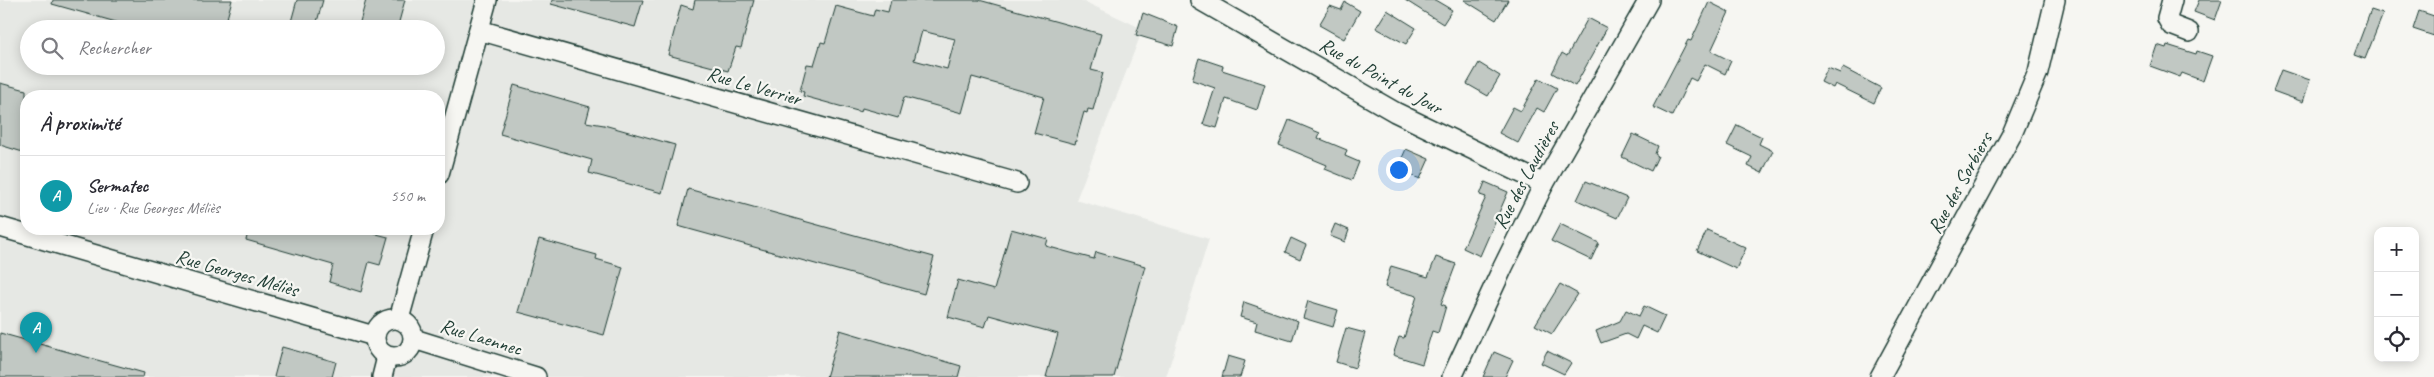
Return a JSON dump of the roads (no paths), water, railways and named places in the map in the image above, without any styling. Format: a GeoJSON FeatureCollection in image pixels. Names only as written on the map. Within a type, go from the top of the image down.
{"type":"FeatureCollection","features":[{"type":"Feature","properties":{"kind":"street"},"geometry":{"type":"LineString","coordinates":[[445,152],[487,0]]}},
{"type":"Feature","properties":{"kind":"street","name":"Rue du Point du Jour"},"geometry":{"type":"LineString","coordinates":[[1200,0],[1394,112],[1544,184]]}},
{"type":"Feature","properties":{"kind":"street","name":"Rue des Laudières"},"geometry":{"type":"LineString","coordinates":[[1452,377],[1544,184],[1649,0]]}},
{"type":"Feature","properties":{"kind":"street","name":"Rue des Sorbiers"},"geometry":{"type":"LineString","coordinates":[[1880,377],[2012,134],[2038,72],[2055,0]]}},
{"type":"Feature","properties":{"kind":"street"},"geometry":{"type":"LineString","coordinates":[[2172,0],[2167,18],[2170,25],[2189,32]]}},
{"type":"Feature","properties":{"kind":"street","name":"Rue Le Verrier"},"geometry":{"type":"LineString","coordinates":[[479,30],[1017,183]]}},
{"type":"Feature","properties":{"kind":"street","name":"Rue Georges Méliès"},"geometry":{"type":"LineString","coordinates":[[0,227],[20,233]]}},
{"type":"Feature","properties":{"kind":"street","name":"Rue Georges Méliès"},"geometry":{"type":"LineString","coordinates":[[27,235],[374,336]]}},
{"type":"Feature","properties":{"kind":"street"},"geometry":{"type":"LineString","coordinates":[[398,319],[422,235]]}},
{"type":"Feature","properties":{"kind":"street"},"geometry":{"type":"LineString","coordinates":[[398,319],[407,323],[412,330],[414,340],[410,350],[402,356],[387,357],[380,352],[375,344],[374,336],[379,324],[387,320],[398,319]]}},
{"type":"Feature","properties":{"kind":"street","name":"Rue Laennec"},"geometry":{"type":"LineString","coordinates":[[414,340],[536,377]]}},
{"type":"Feature","properties":{"kind":"street"},"geometry":{"type":"LineString","coordinates":[[382,377],[387,357]]}},
{"type":"Feature","properties":{"kind":"place","name":"Sermatec"},"geometry":{"type":"Point","coordinates":[36,353]}}]}
